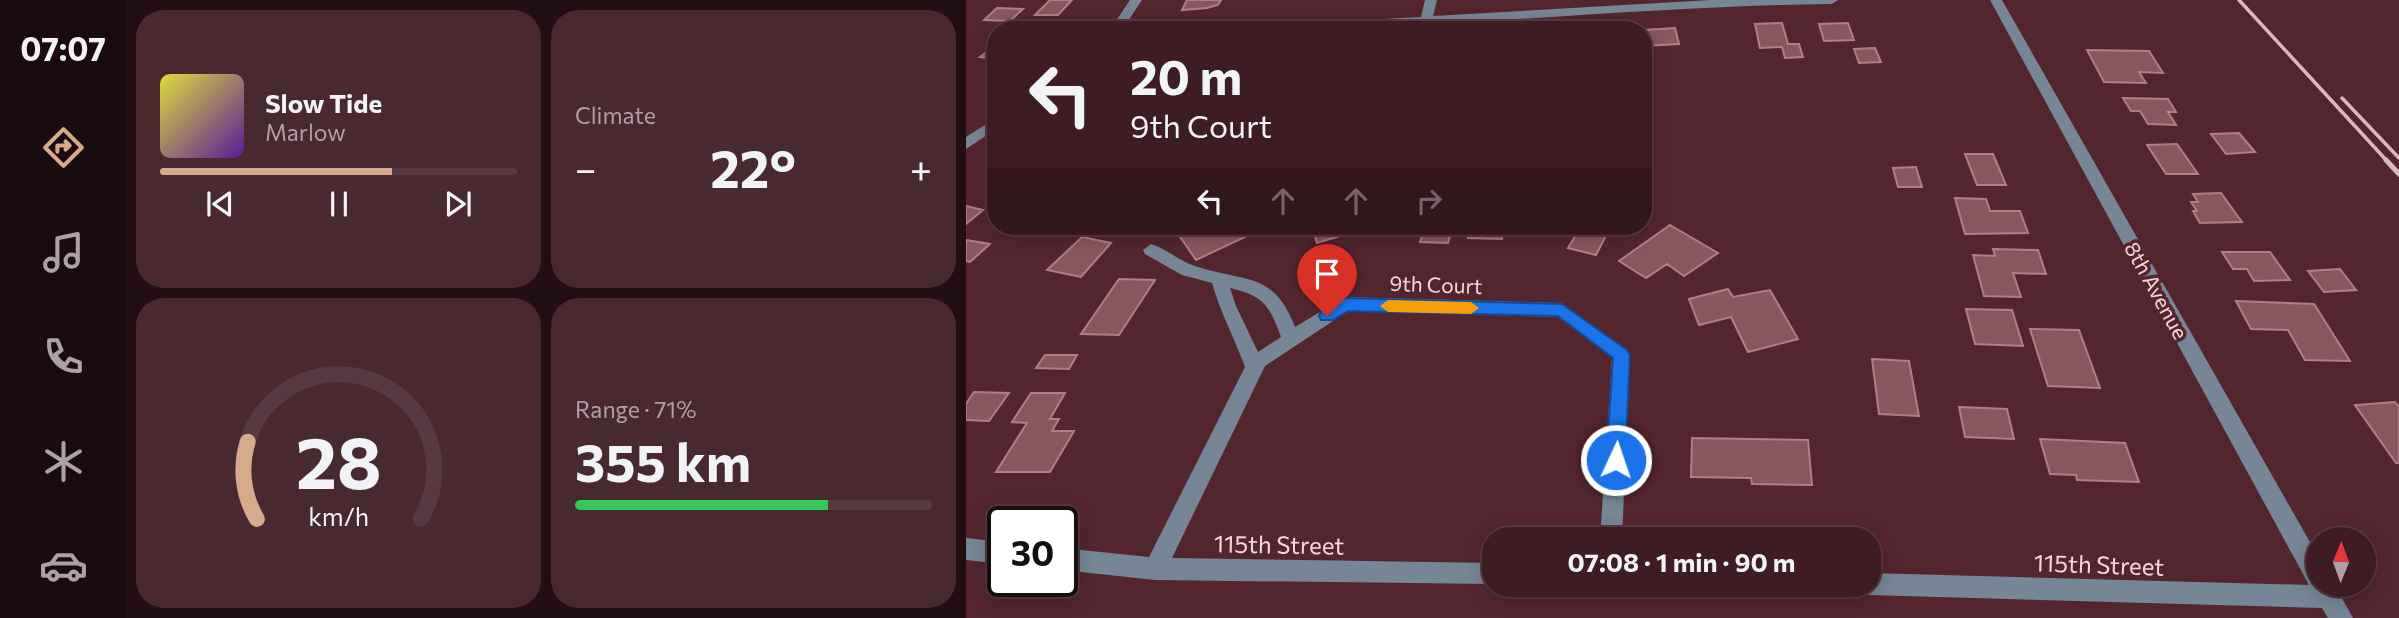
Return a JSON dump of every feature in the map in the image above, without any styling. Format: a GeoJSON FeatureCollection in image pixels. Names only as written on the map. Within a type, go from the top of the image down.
{"type":"FeatureCollection","features":[{"type":"Feature","properties":{"kind":"street"},"geometry":{"type":"LineString","coordinates":[[1122,21],[1136,0]]}},
{"type":"Feature","properties":{"kind":"street"},"geometry":{"type":"LineString","coordinates":[[1426,20],[1431,0]]}},
{"type":"Feature","properties":{"kind":"street"},"geometry":{"type":"LineString","coordinates":[[1409,21],[1755,0],[1832,0]]}},
{"type":"Feature","properties":{"kind":"street","name":"8th Avenue"},"geometry":{"type":"LineString","coordinates":[[1996,0],[2306,556]]}},
{"type":"Feature","properties":{"kind":"street"},"geometry":{"type":"LineString","coordinates":[[966,144],[987,129]]}},
{"type":"Feature","properties":{"kind":"street"},"geometry":{"type":"LineString","coordinates":[[1151,250],[1188,271],[1254,287],[1279,308],[1291,340]]}},
{"type":"Feature","properties":{"kind":"street"},"geometry":{"type":"LineString","coordinates":[[1219,278],[1227,306],[1242,334],[1255,368]]}},
{"type":"Feature","properties":{"kind":"street","name":"9th Court"},"geometry":{"type":"LineString","coordinates":[[1155,569],[1258,361],[1345,304],[1562,310],[1621,355],[1612,527]]}},
{"type":"Feature","properties":{"kind":"street"},"geometry":{"type":"LineString","coordinates":[[966,549],[987,551]]}},
{"type":"Feature","properties":{"kind":"street","name":"115th Street"},"geometry":{"type":"LineString","coordinates":[[1078,561],[1155,569],[1482,575]]}},
{"type":"Feature","properties":{"kind":"street","name":"115th Street"},"geometry":{"type":"LineString","coordinates":[[1881,584],[2306,587]]}},
{"type":"Feature","properties":{"kind":"street","name":"8th Avenue"},"geometry":{"type":"LineString","coordinates":[[2329,597],[2341,618]]}},
{"type":"Feature","properties":{"kind":"building"},"geometry":{"type":"Polygon","coordinates":[[[1050,0],[1072,0],[1058,15],[1035,15],[1050,0]]]}},
{"type":"Feature","properties":{"kind":"building"},"geometry":{"type":"Polygon","coordinates":[[[1187,0],[1221,0],[1218,5],[1207,8],[1182,10],[1187,0]]]}},
{"type":"Feature","properties":{"kind":"building"},"geometry":{"type":"Polygon","coordinates":[[[997,8],[1023,9],[1010,21],[984,20],[997,8]]]}},
{"type":"Feature","properties":{"kind":"building"},"geometry":{"type":"Polygon","coordinates":[[[1782,23],[1788,44],[1799,44],[1803,57],[1785,58],[1782,47],[1760,48],[1755,24],[1782,23]]]}},
{"type":"Feature","properties":{"kind":"building"},"geometry":{"type":"Polygon","coordinates":[[[1848,23],[1854,40],[1824,41],[1819,24],[1848,23]]]}},
{"type":"Feature","properties":{"kind":"building"},"geometry":{"type":"Polygon","coordinates":[[[1675,28],[1679,44],[1652,46],[1652,29],[1675,28]]]}},
{"type":"Feature","properties":{"kind":"building"},"geometry":{"type":"Polygon","coordinates":[[[1875,48],[1881,62],[1859,63],[1854,49],[1875,48]]]}},
{"type":"Feature","properties":{"kind":"building"},"geometry":{"type":"Polygon","coordinates":[[[2087,50],[2149,51],[2163,73],[2139,72],[2146,83],[2104,82],[2087,50]]]}},
{"type":"Feature","properties":{"kind":"building"},"geometry":{"type":"Polygon","coordinates":[[[2123,98],[2168,99],[2176,112],[2168,112],[2176,125],[2148,124],[2140,111],[2131,111],[2123,98]]]}},
{"type":"Feature","properties":{"kind":"building"},"geometry":{"type":"Polygon","coordinates":[[[2239,133],[2255,152],[2226,154],[2211,134],[2239,133]]]}},
{"type":"Feature","properties":{"kind":"building"},"geometry":{"type":"Polygon","coordinates":[[[2177,144],[2198,174],[2166,174],[2147,145],[2177,144]]]}},
{"type":"Feature","properties":{"kind":"building"},"geometry":{"type":"Polygon","coordinates":[[[1965,154],[1993,154],[2006,185],[1977,185],[1965,154]]]}},
{"type":"Feature","properties":{"kind":"building"},"geometry":{"type":"Polygon","coordinates":[[[1916,167],[1922,187],[1898,187],[1893,168],[1916,167]]]}},
{"type":"Feature","properties":{"kind":"building"},"geometry":{"type":"Polygon","coordinates":[[[2221,193],[2242,222],[2200,223],[2193,211],[2197,211],[2191,202],[2198,202],[2193,194],[2221,193]]]}},
{"type":"Feature","properties":{"kind":"building"},"geometry":{"type":"Polygon","coordinates":[[[1955,198],[1986,199],[1990,211],[2020,211],[2028,233],[1965,234],[1955,198]]]}},
{"type":"Feature","properties":{"kind":"building"},"geometry":{"type":"Polygon","coordinates":[[[966,206],[983,210],[966,224],[966,206]]]}},
{"type":"Feature","properties":{"kind":"building"},"geometry":{"type":"Polygon","coordinates":[[[1670,225],[1718,253],[1684,276],[1667,264],[1646,278],[1619,261],[1670,225]]]}},
{"type":"Feature","properties":{"kind":"building"},"geometry":{"type":"Polygon","coordinates":[[[1179,235],[1249,235],[1196,260],[1179,235]]]}},
{"type":"Feature","properties":{"kind":"building"},"geometry":{"type":"Polygon","coordinates":[[[1315,235],[1343,235],[1317,243],[1315,235]]]}},
{"type":"Feature","properties":{"kind":"building"},"geometry":{"type":"Polygon","coordinates":[[[1423,235],[1450,235],[1448,243],[1420,242],[1423,235]]]}},
{"type":"Feature","properties":{"kind":"building"},"geometry":{"type":"Polygon","coordinates":[[[1469,235],[1503,235],[1502,239],[1468,238],[1469,235]]]}},
{"type":"Feature","properties":{"kind":"building"},"geometry":{"type":"Polygon","coordinates":[[[1576,235],[1606,235],[1596,255],[1568,248],[1576,235]]]}},
{"type":"Feature","properties":{"kind":"building"},"geometry":{"type":"Polygon","coordinates":[[[1082,237],[1111,243],[1081,277],[1047,270],[1082,237]]]}},
{"type":"Feature","properties":{"kind":"building"},"geometry":{"type":"Polygon","coordinates":[[[966,240],[990,244],[970,262],[966,261],[966,240]]]}},
{"type":"Feature","properties":{"kind":"building"},"geometry":{"type":"Polygon","coordinates":[[[1993,249],[2038,250],[2046,274],[2013,273],[2021,297],[1984,296],[1973,255],[1995,256],[1993,249]]]}},
{"type":"Feature","properties":{"kind":"building"},"geometry":{"type":"Polygon","coordinates":[[[2222,252],[2270,252],[2290,280],[2254,281],[2247,269],[2233,269],[2222,252]]]}},
{"type":"Feature","properties":{"kind":"building"},"geometry":{"type":"Polygon","coordinates":[[[2340,269],[2356,290],[2324,292],[2308,271],[2340,269]]]}},
{"type":"Feature","properties":{"kind":"building"},"geometry":{"type":"Polygon","coordinates":[[[1119,279],[1155,280],[1119,335],[1081,334],[1119,279]]]}},
{"type":"Feature","properties":{"kind":"building"},"geometry":{"type":"Polygon","coordinates":[[[1728,289],[1733,297],[1770,290],[1798,339],[1748,352],[1731,317],[1699,325],[1689,299],[1728,289]]]}},
{"type":"Feature","properties":{"kind":"building"},"geometry":{"type":"Polygon","coordinates":[[[2236,301],[2314,304],[2350,361],[2305,360],[2288,330],[2251,329],[2236,301]]]}},
{"type":"Feature","properties":{"kind":"building"},"geometry":{"type":"Polygon","coordinates":[[[1966,309],[2012,310],[2023,346],[1975,344],[1966,309]]]}},
{"type":"Feature","properties":{"kind":"building"},"geometry":{"type":"Polygon","coordinates":[[[2030,329],[2079,330],[2100,388],[2048,386],[2030,329]]]}},
{"type":"Feature","properties":{"kind":"building"},"geometry":{"type":"Polygon","coordinates":[[[1045,355],[1077,355],[1069,369],[1036,368],[1045,355]]]}},
{"type":"Feature","properties":{"kind":"building"},"geometry":{"type":"Polygon","coordinates":[[[1872,359],[1909,361],[1919,416],[1879,414],[1872,359]]]}},
{"type":"Feature","properties":{"kind":"building"},"geometry":{"type":"Polygon","coordinates":[[[974,392],[1009,393],[989,421],[966,420],[966,404],[974,392]]]}},
{"type":"Feature","properties":{"kind":"building"},"geometry":{"type":"Polygon","coordinates":[[[1031,393],[1065,393],[1050,419],[1059,419],[1052,431],[1074,431],[1050,472],[996,472],[1027,423],[1012,422],[1031,393]]]}},
{"type":"Feature","properties":{"kind":"building"},"geometry":{"type":"Polygon","coordinates":[[[2395,402],[2399,407],[2399,463],[2396,463],[2355,405],[2395,402]]]}},
{"type":"Feature","properties":{"kind":"building"},"geometry":{"type":"Polygon","coordinates":[[[1959,407],[2007,409],[2014,439],[1965,437],[1959,407]]]}},
{"type":"Feature","properties":{"kind":"building"},"geometry":{"type":"Polygon","coordinates":[[[1692,438],[1808,440],[1812,485],[1752,484],[1751,478],[1691,477],[1692,438]]]}},
{"type":"Feature","properties":{"kind":"building"},"geometry":{"type":"Polygon","coordinates":[[[2040,439],[2125,443],[2139,482],[2077,480],[2076,475],[2050,474],[2040,439]]]}},
{"type":"Feature","properties":{"kind":"railway"},"geometry":{"type":"LineString","coordinates":[[2239,0],[2388,162]]}},
{"type":"Feature","properties":{"kind":"railway"},"geometry":{"type":"LineString","coordinates":[[2342,98],[2399,158]]}},
{"type":"Feature","properties":{"kind":"railway"},"geometry":{"type":"LineString","coordinates":[[2386,160],[2399,174]]}},
{"type":"Feature","properties":{"kind":"slow traffic"},"geometry":{"type":"LineString","coordinates":[[1388,306],[1471,308]]}},
{"type":"Feature","properties":{"kind":"route"},"geometry":{"type":"LineString","coordinates":[[1327,316],[1345,304],[1562,310],[1621,355],[1616,460]]}}]}
